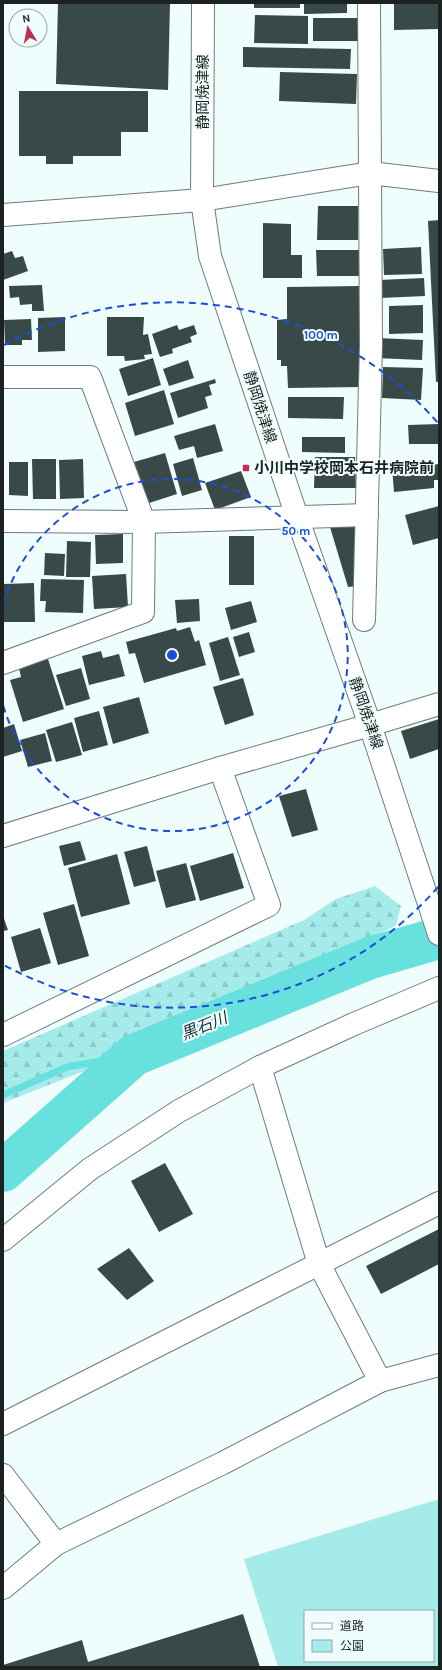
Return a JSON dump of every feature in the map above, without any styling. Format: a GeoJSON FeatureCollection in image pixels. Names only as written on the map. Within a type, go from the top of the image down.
{"type":"FeatureCollection","features":[{"type":"Feature","properties":{"kind":"street","name":"静岡焼津線"},"geometry":{"type":"LineString","coordinates":[[203,3],[202,200],[210,256],[297,517],[370,725],[439,934]]}},
{"type":"Feature","properties":{"kind":"street"},"geometry":{"type":"LineString","coordinates":[[364,620],[371,344],[369,3]]}},
{"type":"Feature","properties":{"kind":"street"},"geometry":{"type":"LineString","coordinates":[[3,215],[202,200],[370,172],[439,181]]}},
{"type":"Feature","properties":{"kind":"street"},"geometry":{"type":"LineString","coordinates":[[3,377],[90,377],[144,522],[143,612],[3,663]]}},
{"type":"Feature","properties":{"kind":"street"},"geometry":{"type":"LineString","coordinates":[[3,521],[144,522],[367,514]]}},
{"type":"Feature","properties":{"kind":"street"},"geometry":{"type":"LineString","coordinates":[[3,836],[220,768],[439,704]]}},
{"type":"Feature","properties":{"kind":"street"},"geometry":{"type":"LineString","coordinates":[[3,1035],[269,905],[220,768]]}},
{"type":"Feature","properties":{"kind":"street"},"geometry":{"type":"LineString","coordinates":[[3,1240],[90,1169],[179,1111],[260,1067],[354,1024],[439,988]]}},
{"type":"Feature","properties":{"kind":"street"},"geometry":{"type":"LineString","coordinates":[[260,1067],[319,1264],[380,1381]]}},
{"type":"Feature","properties":{"kind":"street"},"geometry":{"type":"LineString","coordinates":[[3,1424],[439,1203]]}},
{"type":"Feature","properties":{"kind":"street"},"geometry":{"type":"LineString","coordinates":[[3,1588],[56,1544],[222,1463],[380,1381],[439,1365]]}},
{"type":"Feature","properties":{"kind":"street"},"geometry":{"type":"LineString","coordinates":[[3,1474],[56,1544]]}},
{"type":"Feature","properties":{"kind":"green space"},"geometry":{"type":"Polygon","coordinates":[[[375,886],[401,906],[396,925],[241,1009],[3,1103],[3,1051],[304,920],[336,899],[375,886]]]}},
{"type":"Feature","properties":{"kind":"green space"},"geometry":{"type":"Polygon","coordinates":[[[439,1499],[439,1667],[278,1667],[244,1559],[439,1499]]]}},
{"type":"Feature","properties":{"kind":"building"},"geometry":{"type":"Polygon","coordinates":[[[58,3],[170,3],[168,90],[56,84],[58,3]]]}},
{"type":"Feature","properties":{"kind":"building"},"geometry":{"type":"Polygon","coordinates":[[[254,3],[300,3],[300,8],[254,8],[254,3]]]}},
{"type":"Feature","properties":{"kind":"building"},"geometry":{"type":"Polygon","coordinates":[[[304,3],[347,3],[347,13],[304,14],[304,3]]]}},
{"type":"Feature","properties":{"kind":"building"},"geometry":{"type":"Polygon","coordinates":[[[394,3],[439,3],[439,29],[394,30],[394,3]]]}},
{"type":"Feature","properties":{"kind":"building"},"geometry":{"type":"Polygon","coordinates":[[[255,15],[308,16],[308,44],[254,43],[255,15]]]}},
{"type":"Feature","properties":{"kind":"building"},"geometry":{"type":"Polygon","coordinates":[[[313,18],[361,18],[361,41],[313,41],[313,18]]]}},
{"type":"Feature","properties":{"kind":"building"},"geometry":{"type":"Polygon","coordinates":[[[243,47],[351,49],[350,69],[243,67],[243,47]]]}},
{"type":"Feature","properties":{"kind":"building"},"geometry":{"type":"Polygon","coordinates":[[[280,72],[357,74],[356,104],[279,101],[280,72]]]}},
{"type":"Feature","properties":{"kind":"building"},"geometry":{"type":"Polygon","coordinates":[[[19,91],[148,91],[148,132],[121,132],[121,156],[73,156],[73,164],[46,164],[46,156],[19,156],[19,91]]]}},
{"type":"Feature","properties":{"kind":"building"},"geometry":{"type":"Polygon","coordinates":[[[318,206],[358,206],[358,240],[317,240],[318,206]]]}},
{"type":"Feature","properties":{"kind":"building"},"geometry":{"type":"Polygon","coordinates":[[[439,220],[439,382],[436,382],[428,221],[439,220]]]}},
{"type":"Feature","properties":{"kind":"building"},"geometry":{"type":"Polygon","coordinates":[[[263,223],[291,224],[291,255],[302,255],[302,278],[263,278],[263,223]]]}},
{"type":"Feature","properties":{"kind":"building"},"geometry":{"type":"Polygon","coordinates":[[[421,247],[422,274],[384,275],[383,249],[421,247]]]}},
{"type":"Feature","properties":{"kind":"building"},"geometry":{"type":"Polygon","coordinates":[[[316,250],[362,250],[363,276],[317,276],[316,250]]]}},
{"type":"Feature","properties":{"kind":"building"},"geometry":{"type":"Polygon","coordinates":[[[12,251],[15,258],[23,256],[28,271],[3,280],[3,254],[12,251]]]}},
{"type":"Feature","properties":{"kind":"building"},"geometry":{"type":"Polygon","coordinates":[[[424,278],[425,296],[380,298],[379,280],[424,278]]]}},
{"type":"Feature","properties":{"kind":"building"},"geometry":{"type":"Polygon","coordinates":[[[42,285],[44,311],[32,311],[32,304],[20,305],[19,297],[10,298],[9,286],[42,285]]]}},
{"type":"Feature","properties":{"kind":"building"},"geometry":{"type":"Polygon","coordinates":[[[361,286],[362,387],[288,388],[287,366],[281,366],[281,360],[277,360],[277,320],[287,319],[287,287],[361,286]]]}},
{"type":"Feature","properties":{"kind":"building"},"geometry":{"type":"Polygon","coordinates":[[[423,305],[423,333],[389,334],[389,306],[423,305]]]}},
{"type":"Feature","properties":{"kind":"building"},"geometry":{"type":"Polygon","coordinates":[[[65,317],[65,351],[38,352],[38,318],[65,317]]]}},
{"type":"Feature","properties":{"kind":"building"},"geometry":{"type":"Polygon","coordinates":[[[107,317],[144,317],[143,335],[148,334],[152,354],[144,355],[145,359],[125,361],[124,356],[107,356],[107,317]]]}},
{"type":"Feature","properties":{"kind":"building"},"geometry":{"type":"Polygon","coordinates":[[[31,319],[32,340],[22,340],[22,345],[5,345],[4,320],[31,319]]]}},
{"type":"Feature","properties":{"kind":"building"},"geometry":{"type":"Polygon","coordinates":[[[177,325],[179,330],[194,325],[197,334],[190,337],[192,342],[172,349],[173,353],[160,357],[152,334],[177,325]]]}},
{"type":"Feature","properties":{"kind":"building"},"geometry":{"type":"Polygon","coordinates":[[[377,338],[423,340],[422,360],[376,358],[377,338]]]}},
{"type":"Feature","properties":{"kind":"building"},"geometry":{"type":"Polygon","coordinates":[[[153,358],[161,385],[128,396],[119,369],[153,358]]]}},
{"type":"Feature","properties":{"kind":"building"},"geometry":{"type":"Polygon","coordinates":[[[188,360],[194,378],[169,386],[163,369],[188,360]]]}},
{"type":"Feature","properties":{"kind":"building"},"geometry":{"type":"Polygon","coordinates":[[[383,367],[423,368],[421,400],[382,398],[383,367]]]}},
{"type":"Feature","properties":{"kind":"building"},"geometry":{"type":"Polygon","coordinates":[[[215,379],[216,383],[209,385],[212,395],[205,397],[208,408],[178,418],[170,393],[215,379]]]}},
{"type":"Feature","properties":{"kind":"building"},"geometry":{"type":"Polygon","coordinates":[[[164,390],[174,424],[135,436],[125,403],[164,390]]]}},
{"type":"Feature","properties":{"kind":"building"},"geometry":{"type":"Polygon","coordinates":[[[288,397],[344,397],[343,419],[288,418],[288,397]]]}},
{"type":"Feature","properties":{"kind":"building"},"geometry":{"type":"Polygon","coordinates":[[[215,424],[223,451],[197,458],[194,446],[179,450],[174,436],[215,424]]]}},
{"type":"Feature","properties":{"kind":"building"},"geometry":{"type":"Polygon","coordinates":[[[439,424],[439,444],[409,444],[408,425],[439,424]]]}},
{"type":"Feature","properties":{"kind":"building"},"geometry":{"type":"Polygon","coordinates":[[[302,437],[345,437],[345,453],[302,452],[302,437]]]}},
{"type":"Feature","properties":{"kind":"building"},"geometry":{"type":"Polygon","coordinates":[[[165,453],[177,494],[146,504],[134,462],[165,453]]]}},
{"type":"Feature","properties":{"kind":"building"},"geometry":{"type":"Polygon","coordinates":[[[315,457],[355,457],[356,488],[314,488],[315,457]]]}},
{"type":"Feature","properties":{"kind":"building"},"geometry":{"type":"Polygon","coordinates":[[[193,458],[202,490],[182,496],[173,464],[193,458]]]}},
{"type":"Feature","properties":{"kind":"building"},"geometry":{"type":"Polygon","coordinates":[[[32,459],[56,459],[56,499],[33,499],[32,459]]]}},
{"type":"Feature","properties":{"kind":"building"},"geometry":{"type":"Polygon","coordinates":[[[83,459],[84,498],[60,499],[59,460],[83,459]]]}},
{"type":"Feature","properties":{"kind":"building"},"geometry":{"type":"Polygon","coordinates":[[[9,462],[28,462],[28,496],[9,495],[9,462]]]}},
{"type":"Feature","properties":{"kind":"building"},"geometry":{"type":"Polygon","coordinates":[[[439,464],[439,480],[434,480],[434,488],[394,492],[392,467],[439,464]]]}},
{"type":"Feature","properties":{"kind":"building"},"geometry":{"type":"Polygon","coordinates":[[[241,471],[251,497],[215,510],[205,483],[241,471]]]}},
{"type":"Feature","properties":{"kind":"building"},"geometry":{"type":"Polygon","coordinates":[[[439,506],[439,538],[413,545],[405,515],[439,506]]]}},
{"type":"Feature","properties":{"kind":"building"},"geometry":{"type":"Polygon","coordinates":[[[330,527],[357,527],[359,586],[348,587],[330,527]]]}},
{"type":"Feature","properties":{"kind":"building"},"geometry":{"type":"Polygon","coordinates":[[[123,534],[123,563],[96,564],[95,535],[123,534]]]}},
{"type":"Feature","properties":{"kind":"building"},"geometry":{"type":"Polygon","coordinates":[[[229,536],[254,536],[254,585],[229,585],[229,536]]]}},
{"type":"Feature","properties":{"kind":"building"},"geometry":{"type":"Polygon","coordinates":[[[67,541],[91,542],[90,577],[66,577],[67,541]]]}},
{"type":"Feature","properties":{"kind":"building"},"geometry":{"type":"Polygon","coordinates":[[[45,553],[65,554],[64,576],[44,575],[45,553]]]}},
{"type":"Feature","properties":{"kind":"building"},"geometry":{"type":"Polygon","coordinates":[[[126,574],[128,607],[94,609],[92,576],[126,574]]]}},
{"type":"Feature","properties":{"kind":"building"},"geometry":{"type":"Polygon","coordinates":[[[41,579],[84,580],[83,613],[45,612],[46,601],[40,601],[41,579]]]}},
{"type":"Feature","properties":{"kind":"building"},"geometry":{"type":"Polygon","coordinates":[[[34,583],[35,622],[3,622],[3,584],[34,583]]]}},
{"type":"Feature","properties":{"kind":"building"},"geometry":{"type":"Polygon","coordinates":[[[199,599],[200,621],[177,623],[175,600],[199,599]]]}},
{"type":"Feature","properties":{"kind":"building"},"geometry":{"type":"Polygon","coordinates":[[[251,601],[257,622],[231,630],[225,608],[251,601]]]}},
{"type":"Feature","properties":{"kind":"building"},"geometry":{"type":"Polygon","coordinates":[[[190,627],[195,642],[199,640],[206,665],[144,683],[135,653],[129,654],[126,642],[176,628],[177,631],[190,627]]]}},
{"type":"Feature","properties":{"kind":"building"},"geometry":{"type":"Polygon","coordinates":[[[249,632],[255,652],[239,657],[233,637],[249,632]]]}},
{"type":"Feature","properties":{"kind":"building"},"geometry":{"type":"Polygon","coordinates":[[[228,637],[240,675],[220,681],[209,643],[228,637]]]}},
{"type":"Feature","properties":{"kind":"building"},"geometry":{"type":"Polygon","coordinates":[[[101,651],[103,658],[119,654],[125,676],[89,685],[82,656],[101,651]]]}},
{"type":"Feature","properties":{"kind":"building"},"geometry":{"type":"Polygon","coordinates":[[[48,659],[64,709],[23,722],[10,680],[21,677],[19,668],[48,659]]]}},
{"type":"Feature","properties":{"kind":"building"},"geometry":{"type":"Polygon","coordinates":[[[81,668],[90,699],[66,706],[56,675],[81,668]]]}},
{"type":"Feature","properties":{"kind":"building"},"geometry":{"type":"Polygon","coordinates":[[[243,678],[254,715],[225,725],[213,687],[243,678]]]}},
{"type":"Feature","properties":{"kind":"building"},"geometry":{"type":"Polygon","coordinates":[[[139,697],[149,733],[113,744],[103,707],[139,697]]]}},
{"type":"Feature","properties":{"kind":"building"},"geometry":{"type":"Polygon","coordinates":[[[99,711],[108,745],[83,752],[74,718],[99,711]]]}},
{"type":"Feature","properties":{"kind":"building"},"geometry":{"type":"Polygon","coordinates":[[[439,719],[439,749],[410,759],[401,731],[439,719]]]}},
{"type":"Feature","properties":{"kind":"building"},"geometry":{"type":"Polygon","coordinates":[[[72,722],[82,755],[56,762],[46,730],[72,722]]]}},
{"type":"Feature","properties":{"kind":"building"},"geometry":{"type":"Polygon","coordinates":[[[14,724],[22,751],[3,757],[3,728],[14,724]]]}},
{"type":"Feature","properties":{"kind":"building"},"geometry":{"type":"Polygon","coordinates":[[[45,733],[52,761],[28,767],[20,740],[45,733]]]}},
{"type":"Feature","properties":{"kind":"building"},"geometry":{"type":"Polygon","coordinates":[[[306,789],[318,830],[292,837],[279,796],[306,789]]]}},
{"type":"Feature","properties":{"kind":"building"},"geometry":{"type":"Polygon","coordinates":[[[80,841],[86,860],[64,866],[59,846],[80,841]]]}},
{"type":"Feature","properties":{"kind":"building"},"geometry":{"type":"Polygon","coordinates":[[[147,846],[156,881],[134,887],[124,852],[147,846]]]}},
{"type":"Feature","properties":{"kind":"building"},"geometry":{"type":"Polygon","coordinates":[[[233,853],[244,888],[200,901],[190,866],[233,853]]]}},
{"type":"Feature","properties":{"kind":"building"},"geometry":{"type":"Polygon","coordinates":[[[117,854],[130,904],[81,917],[68,868],[117,854]]]}},
{"type":"Feature","properties":{"kind":"building"},"geometry":{"type":"Polygon","coordinates":[[[186,863],[196,900],[166,908],[156,871],[186,863]]]}},
{"type":"Feature","properties":{"kind":"building"},"geometry":{"type":"Polygon","coordinates":[[[74,904],[89,956],[58,965],[43,913],[74,904]]]}},
{"type":"Feature","properties":{"kind":"building"},"geometry":{"type":"Polygon","coordinates":[[[3,916],[8,930],[3,931],[3,916]]]}},
{"type":"Feature","properties":{"kind":"building"},"geometry":{"type":"Polygon","coordinates":[[[40,928],[51,963],[21,972],[11,937],[40,928]]]}},
{"type":"Feature","properties":{"kind":"building"},"geometry":{"type":"Polygon","coordinates":[[[165,1163],[193,1214],[159,1232],[131,1181],[165,1163]]]}},
{"type":"Feature","properties":{"kind":"building"},"geometry":{"type":"Polygon","coordinates":[[[439,1229],[439,1264],[381,1294],[366,1266],[439,1229]]]}},
{"type":"Feature","properties":{"kind":"building"},"geometry":{"type":"Polygon","coordinates":[[[129,1248],[154,1281],[127,1300],[97,1269],[129,1248]]]}},
{"type":"Feature","properties":{"kind":"building"},"geometry":{"type":"Polygon","coordinates":[[[243,1614],[260,1667],[3,1667],[3,1665],[82,1640],[88,1662],[243,1614]]]}},
{"type":"Feature","properties":{"kind":"waterway","name":"黒石川"},"geometry":{"type":"LineString","coordinates":[[3,1171],[134,1055],[370,958],[439,938]]}},
{"type":"Feature","properties":{"kind":"waterway"},"geometry":{"type":"LineString","coordinates":[[3,1095],[67,1067],[134,1055]]}},
{"type":"Feature","properties":{"kind":"place","name":"小川中学校岡本石井病院前"},"geometry":{"type":"Point","coordinates":[246,468]}}]}
